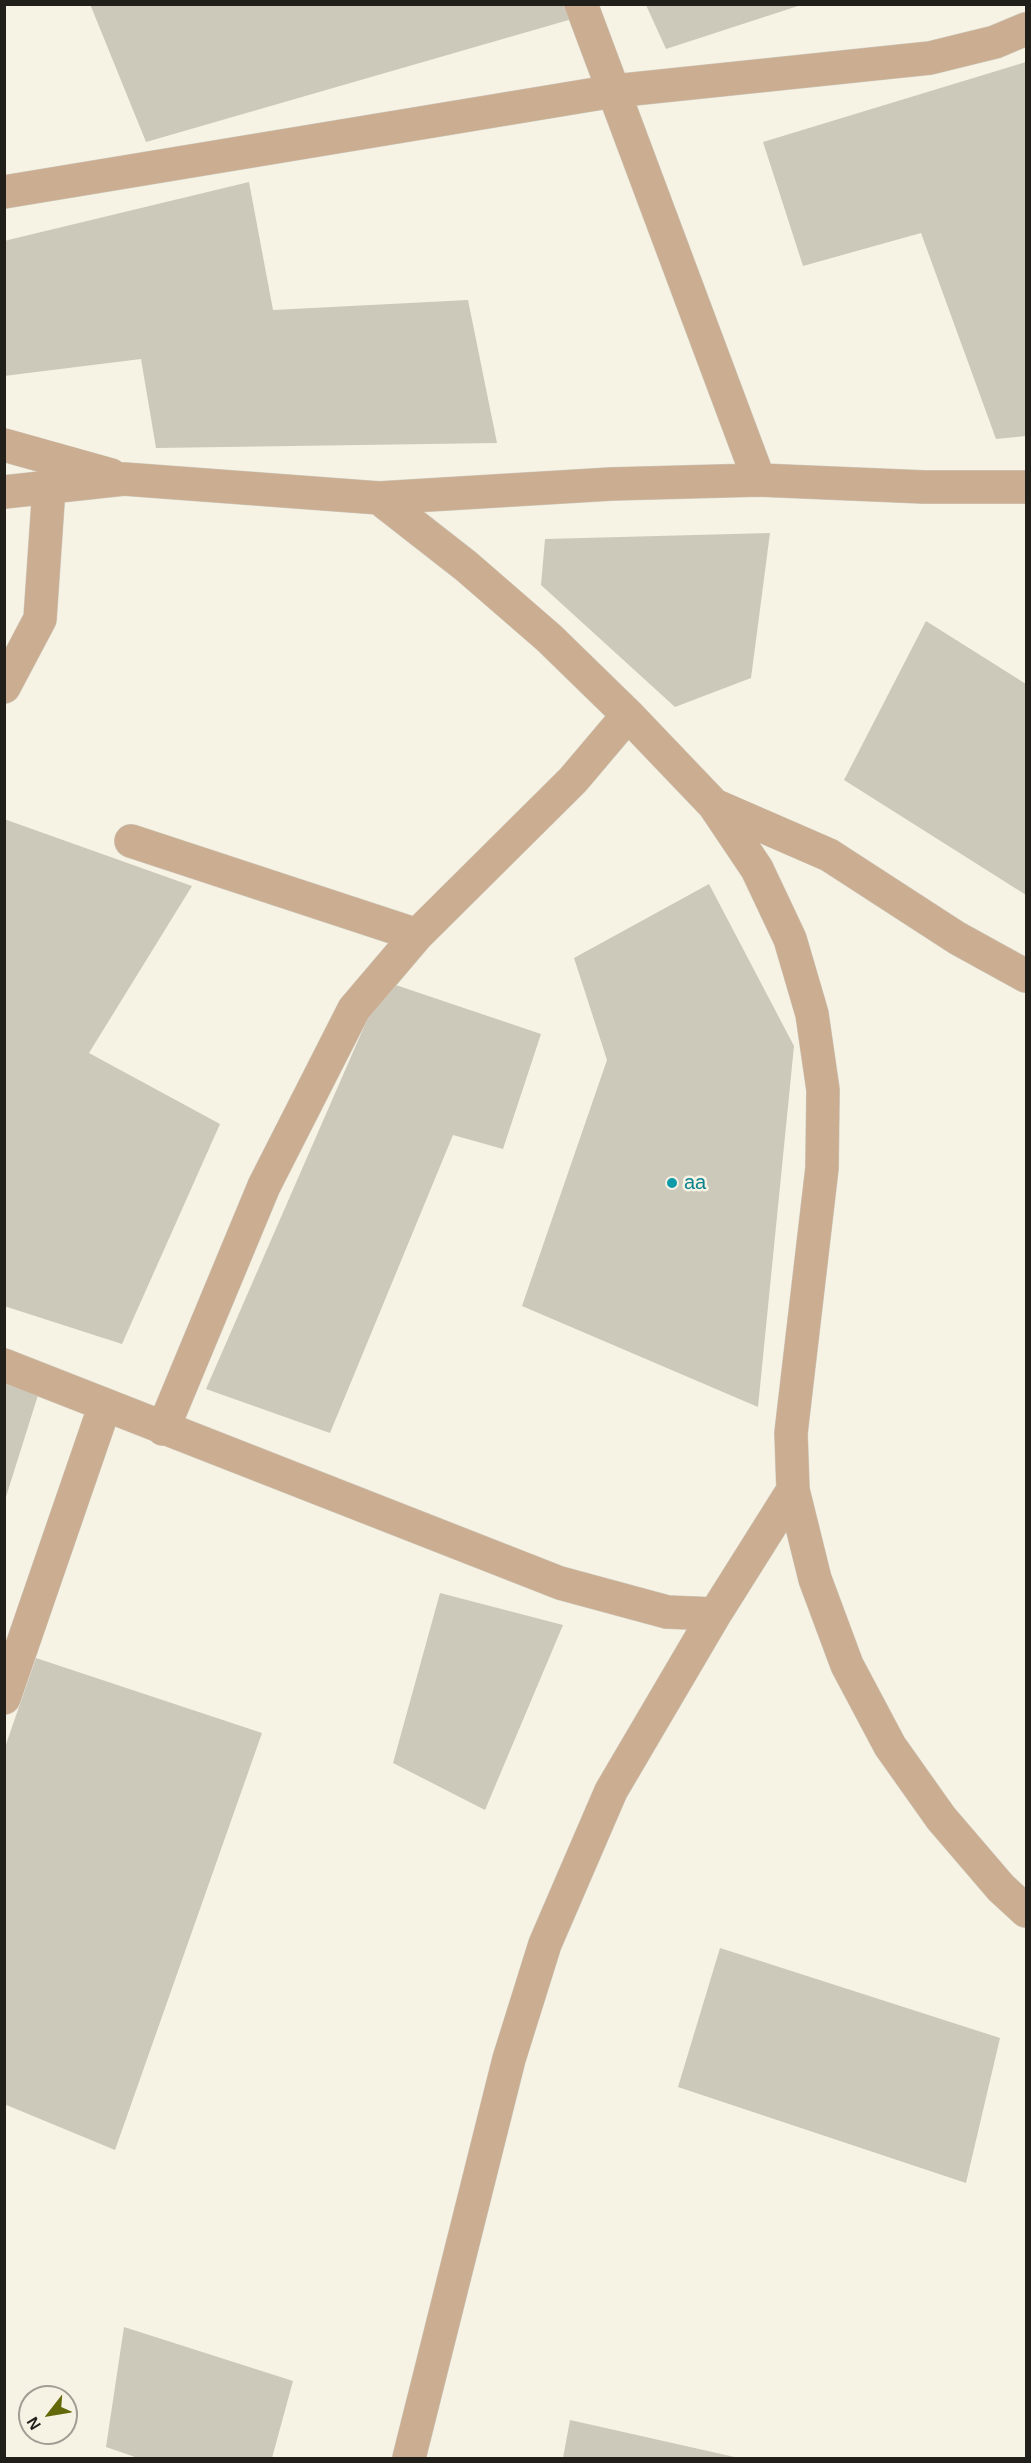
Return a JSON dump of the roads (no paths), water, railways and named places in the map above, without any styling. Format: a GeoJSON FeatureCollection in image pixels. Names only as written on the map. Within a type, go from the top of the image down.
{"type":"FeatureCollection","features":[{"type":"Feature","properties":{"kind":"street"},"geometry":{"type":"LineString","coordinates":[[581,4],[759,480]]}},
{"type":"Feature","properties":{"kind":"street"},"geometry":{"type":"LineString","coordinates":[[4,192],[614,91],[930,58],[995,42],[1026,28]]}},
{"type":"Feature","properties":{"kind":"street"},"geometry":{"type":"LineString","coordinates":[[4,445],[124,479]]}},
{"type":"Feature","properties":{"kind":"street"},"geometry":{"type":"LineString","coordinates":[[4,492],[124,479],[379,498],[611,484],[759,480],[924,487],[1026,487]]}},
{"type":"Feature","properties":{"kind":"street"},"geometry":{"type":"LineString","coordinates":[[4,687],[40,619],[48,502],[42,488]]}},
{"type":"Feature","properties":{"kind":"street"},"geometry":{"type":"LineString","coordinates":[[379,498],[474,573],[549,638],[628,715],[714,805],[757,869],[790,939],[812,1014],[824,1090],[822,1168],[791,1433],[793,1490],[815,1579],[847,1665],[890,1746],[941,1818],[1001,1888],[1026,1911]]}},
{"type":"Feature","properties":{"kind":"street"},"geometry":{"type":"LineString","coordinates":[[163,1429],[264,1186],[354,1009],[417,935],[573,780],[628,715]]}},
{"type":"Feature","properties":{"kind":"street"},"geometry":{"type":"LineString","coordinates":[[714,805],[829,855],[957,938],[1026,976]]}},
{"type":"Feature","properties":{"kind":"street"},"geometry":{"type":"LineString","coordinates":[[131,841],[417,935]]}},
{"type":"Feature","properties":{"kind":"street"},"geometry":{"type":"LineString","coordinates":[[4,1365],[560,1583],[667,1612],[716,1614]]}},
{"type":"Feature","properties":{"kind":"street"},"geometry":{"type":"LineString","coordinates":[[4,1698],[105,1405]]}},
{"type":"Feature","properties":{"kind":"street"},"geometry":{"type":"LineString","coordinates":[[409,2458],[509,2059],[544,1944],[611,1791],[793,1490]]}},
{"type":"Feature","properties":{"kind":"place","name":"aa"},"geometry":{"type":"Point","coordinates":[672,1183]}}]}
